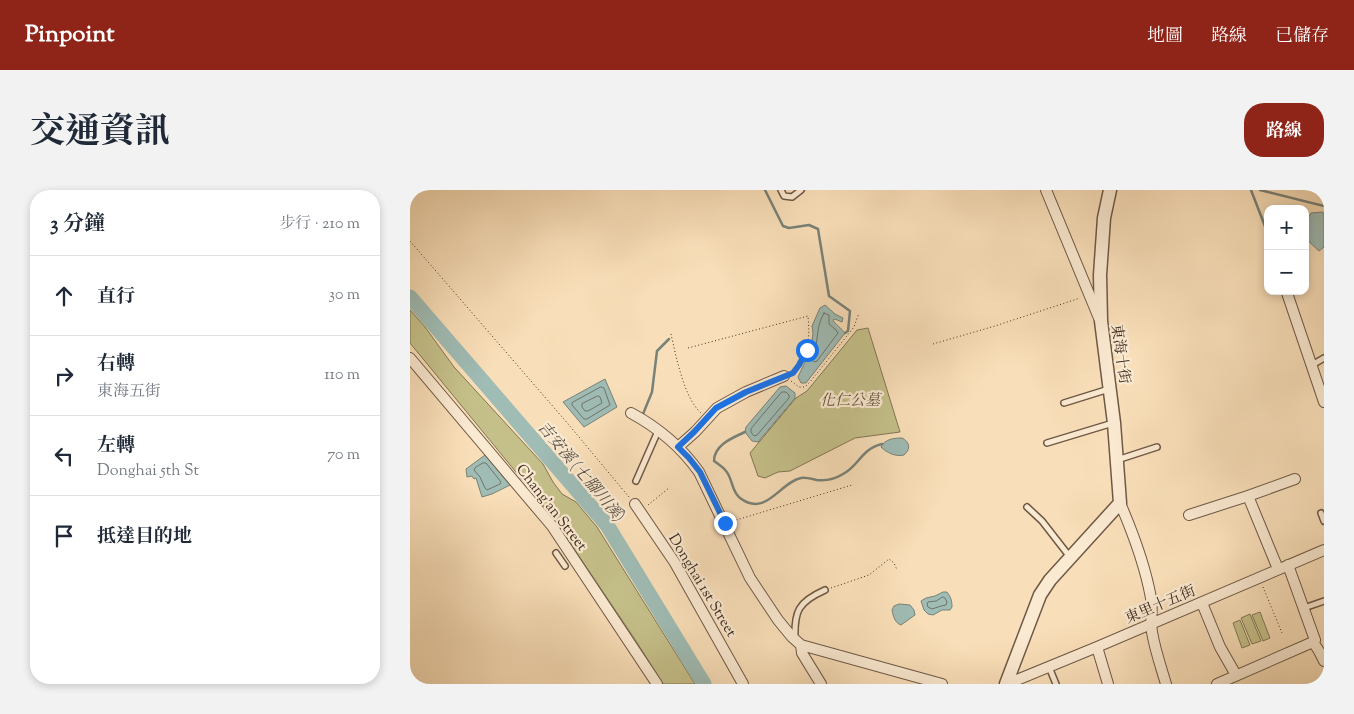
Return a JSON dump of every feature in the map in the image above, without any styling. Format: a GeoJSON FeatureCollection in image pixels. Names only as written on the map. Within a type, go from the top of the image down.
{"type":"FeatureCollection","features":[{"type":"Feature","properties":{"kind":"street","name":"東海十街"},"geometry":{"type":"LineString","coordinates":[[1046,190],[1101,321],[1114,423],[1120,503]]}},
{"type":"Feature","properties":{"kind":"street"},"geometry":{"type":"LineString","coordinates":[[1101,321],[1100,275],[1104,218],[1110,190]]}},
{"type":"Feature","properties":{"kind":"street"},"geometry":{"type":"LineString","coordinates":[[1288,295],[1324,402]]}},
{"type":"Feature","properties":{"kind":"street","name":"Chang'an Street"},"geometry":{"type":"LineString","coordinates":[[410,358],[552,526],[657,684]]}},
{"type":"Feature","properties":{"kind":"street"},"geometry":{"type":"LineString","coordinates":[[678,447],[716,408],[746,392],[784,376]]}},
{"type":"Feature","properties":{"kind":"street"},"geometry":{"type":"LineString","coordinates":[[631,413],[645,420],[678,447],[700,472],[750,578],[778,620],[798,642],[802,653],[821,684]]}},
{"type":"Feature","properties":{"kind":"street"},"geometry":{"type":"LineString","coordinates":[[1189,516],[1295,479]]}},
{"type":"Feature","properties":{"kind":"street"},"geometry":{"type":"LineString","coordinates":[[1248,496],[1304,608],[1315,640],[1313,642],[1320,651],[1324,661]]}},
{"type":"Feature","properties":{"kind":"street"},"geometry":{"type":"LineString","coordinates":[[1007,684],[1040,595],[1050,580],[1120,503],[1145,571],[1152,600],[1152,634],[1166,684]]}},
{"type":"Feature","properties":{"kind":"street","name":"Donghai 1st Street"},"geometry":{"type":"LineString","coordinates":[[637,508],[675,563],[743,684]]}},
{"type":"Feature","properties":{"kind":"street","name":"東里十五街"},"geometry":{"type":"LineString","coordinates":[[1007,684],[1324,550]]}},
{"type":"Feature","properties":{"kind":"street"},"geometry":{"type":"LineString","coordinates":[[1202,603],[1220,647],[1236,675]]}},
{"type":"Feature","properties":{"kind":"street"},"geometry":{"type":"LineString","coordinates":[[798,642],[942,684]]}},
{"type":"Feature","properties":{"kind":"street"},"geometry":{"type":"LineString","coordinates":[[1217,684],[1313,642]]}},
{"type":"Feature","properties":{"kind":"street"},"geometry":{"type":"LineString","coordinates":[[1097,647],[1108,684]]}},
{"type":"Feature","properties":{"kind":"lane"},"geometry":{"type":"LineString","coordinates":[[781,190],[784,196],[792,197],[801,190]]}},
{"type":"Feature","properties":{"kind":"lane"},"geometry":{"type":"LineString","coordinates":[[1312,365],[1324,358]]}},
{"type":"Feature","properties":{"kind":"lane"},"geometry":{"type":"LineString","coordinates":[[1064,403],[1109,389]]}},
{"type":"Feature","properties":{"kind":"lane"},"geometry":{"type":"LineString","coordinates":[[1047,443],[1114,423]]}},
{"type":"Feature","properties":{"kind":"lane"},"geometry":{"type":"LineString","coordinates":[[636,481],[658,431]]}},
{"type":"Feature","properties":{"kind":"lane"},"geometry":{"type":"LineString","coordinates":[[1117,460],[1157,447]]}},
{"type":"Feature","properties":{"kind":"lane"},"geometry":{"type":"LineString","coordinates":[[1027,507],[1042,521],[1070,558]]}},
{"type":"Feature","properties":{"kind":"lane"},"geometry":{"type":"LineString","coordinates":[[1321,513],[1324,521]]}},
{"type":"Feature","properties":{"kind":"lane"},"geometry":{"type":"LineString","coordinates":[[556,553],[565,566]]}},
{"type":"Feature","properties":{"kind":"lane"},"geometry":{"type":"LineString","coordinates":[[798,642],[796,618],[798,610],[810,597],[825,590]]}},
{"type":"Feature","properties":{"kind":"lane"},"geometry":{"type":"LineString","coordinates":[[1304,608],[1324,601]]}},
{"type":"Feature","properties":{"kind":"lane"},"geometry":{"type":"LineString","coordinates":[[1049,667],[1056,684]]}},
{"type":"Feature","properties":{"kind":"path"},"geometry":{"type":"LineString","coordinates":[[410,242],[569,425],[637,508],[669,488]]}},
{"type":"Feature","properties":{"kind":"path"},"geometry":{"type":"LineString","coordinates":[[933,344],[1090,295]]}},
{"type":"Feature","properties":{"kind":"path"},"geometry":{"type":"LineString","coordinates":[[784,376],[799,387],[805,387],[854,327],[859,313]]}},
{"type":"Feature","properties":{"kind":"path"},"geometry":{"type":"LineString","coordinates":[[688,348],[808,316],[809,337],[807,350],[793,373],[784,376]]}},
{"type":"Feature","properties":{"kind":"path"},"geometry":{"type":"LineString","coordinates":[[671,334],[681,375],[695,408],[707,418]]}},
{"type":"Feature","properties":{"kind":"path"},"geometry":{"type":"LineString","coordinates":[[725,523],[852,485]]}},
{"type":"Feature","properties":{"kind":"path"},"geometry":{"type":"LineString","coordinates":[[825,590],[869,575],[889,559],[894,563],[897,570]]}},
{"type":"Feature","properties":{"kind":"path"},"geometry":{"type":"LineString","coordinates":[[1258,578],[1282,633]]}},
{"type":"Feature","properties":{"kind":"green space"},"geometry":{"type":"Polygon","coordinates":[[[410,310],[454,367],[543,464],[562,494],[576,502],[597,527],[695,684],[663,684],[552,516],[410,343],[410,310]]]}},
{"type":"Feature","properties":{"kind":"green space","name":"化仁公墓"},"geometry":{"type":"Polygon","coordinates":[[[868,328],[900,432],[855,438],[790,471],[778,472],[765,478],[758,476],[750,453],[796,398],[807,391],[857,330],[868,328]]]}},
{"type":"Feature","properties":{"kind":"green space"},"geometry":{"type":"Polygon","coordinates":[[[1260,612],[1270,638],[1263,641],[1252,615],[1260,612]]]}},
{"type":"Feature","properties":{"kind":"green space"},"geometry":{"type":"Polygon","coordinates":[[[1250,614],[1261,641],[1252,644],[1241,618],[1250,614]]]}},
{"type":"Feature","properties":{"kind":"green space"},"geometry":{"type":"Polygon","coordinates":[[[1240,620],[1250,645],[1242,648],[1233,623],[1240,620]]]}},
{"type":"Feature","properties":{"kind":"water"},"geometry":{"type":"Polygon","coordinates":[[[1311,213],[1324,213],[1324,247],[1319,251],[1309,242],[1309,217],[1311,213]]]}},
{"type":"Feature","properties":{"kind":"water"},"geometry":{"type":"Polygon","coordinates":[[[825,305],[843,318],[842,322],[833,320],[845,333],[806,383],[801,383],[798,377],[811,349],[812,326],[820,308],[825,305]]]}},
{"type":"Feature","properties":{"kind":"water"},"geometry":{"type":"Polygon","coordinates":[[[605,379],[617,407],[584,427],[563,402],[605,379]]]}},
{"type":"Feature","properties":{"kind":"water"},"geometry":{"type":"Polygon","coordinates":[[[786,386],[795,393],[795,398],[758,442],[752,441],[745,432],[746,427],[780,387],[786,386]]]}},
{"type":"Feature","properties":{"kind":"water"},"geometry":{"type":"Polygon","coordinates":[[[902,438],[909,446],[904,455],[892,454],[881,447],[887,441],[902,438]]]}},
{"type":"Feature","properties":{"kind":"water"},"geometry":{"type":"Polygon","coordinates":[[[485,455],[510,485],[482,497],[476,478],[474,479],[472,476],[467,477],[466,469],[485,455]]]}},
{"type":"Feature","properties":{"kind":"water"},"geometry":{"type":"Polygon","coordinates":[[[947,592],[950,597],[952,607],[950,610],[942,610],[933,615],[928,614],[924,610],[921,601],[947,592]]]}},
{"type":"Feature","properties":{"kind":"water"},"geometry":{"type":"Polygon","coordinates":[[[899,604],[910,605],[915,615],[901,625],[896,621],[892,610],[894,606],[899,604]]]}},
{"type":"Feature","properties":{"kind":"waterway"},"geometry":{"type":"LineString","coordinates":[[765,190],[783,226],[789,228],[809,225],[818,229],[829,296],[850,311],[848,331],[845,333]]}},
{"type":"Feature","properties":{"kind":"waterway"},"geometry":{"type":"LineString","coordinates":[[1251,190],[1264,224]]}},
{"type":"Feature","properties":{"kind":"waterway"},"geometry":{"type":"LineString","coordinates":[[1260,190],[1324,206]]}},
{"type":"Feature","properties":{"kind":"waterway","name":"吉安溪 (七腳川溪)"},"geometry":{"type":"LineString","coordinates":[[410,297],[607,525],[704,684]]}},
{"type":"Feature","properties":{"kind":"waterway"},"geometry":{"type":"LineString","coordinates":[[643,414],[652,392],[657,351],[669,339]]}},
{"type":"Feature","properties":{"kind":"waterway"},"geometry":{"type":"LineString","coordinates":[[745,432],[720,446],[714,461],[728,474],[733,488],[740,498],[749,503],[758,504],[765,502],[793,481],[801,478],[824,480],[840,476],[853,467],[869,450],[882,444]]}},
{"type":"Feature","properties":{"kind":"route"},"geometry":{"type":"LineString","coordinates":[[725,523],[700,472],[678,447],[716,408],[746,392],[793,373],[807,350]]}}]}
